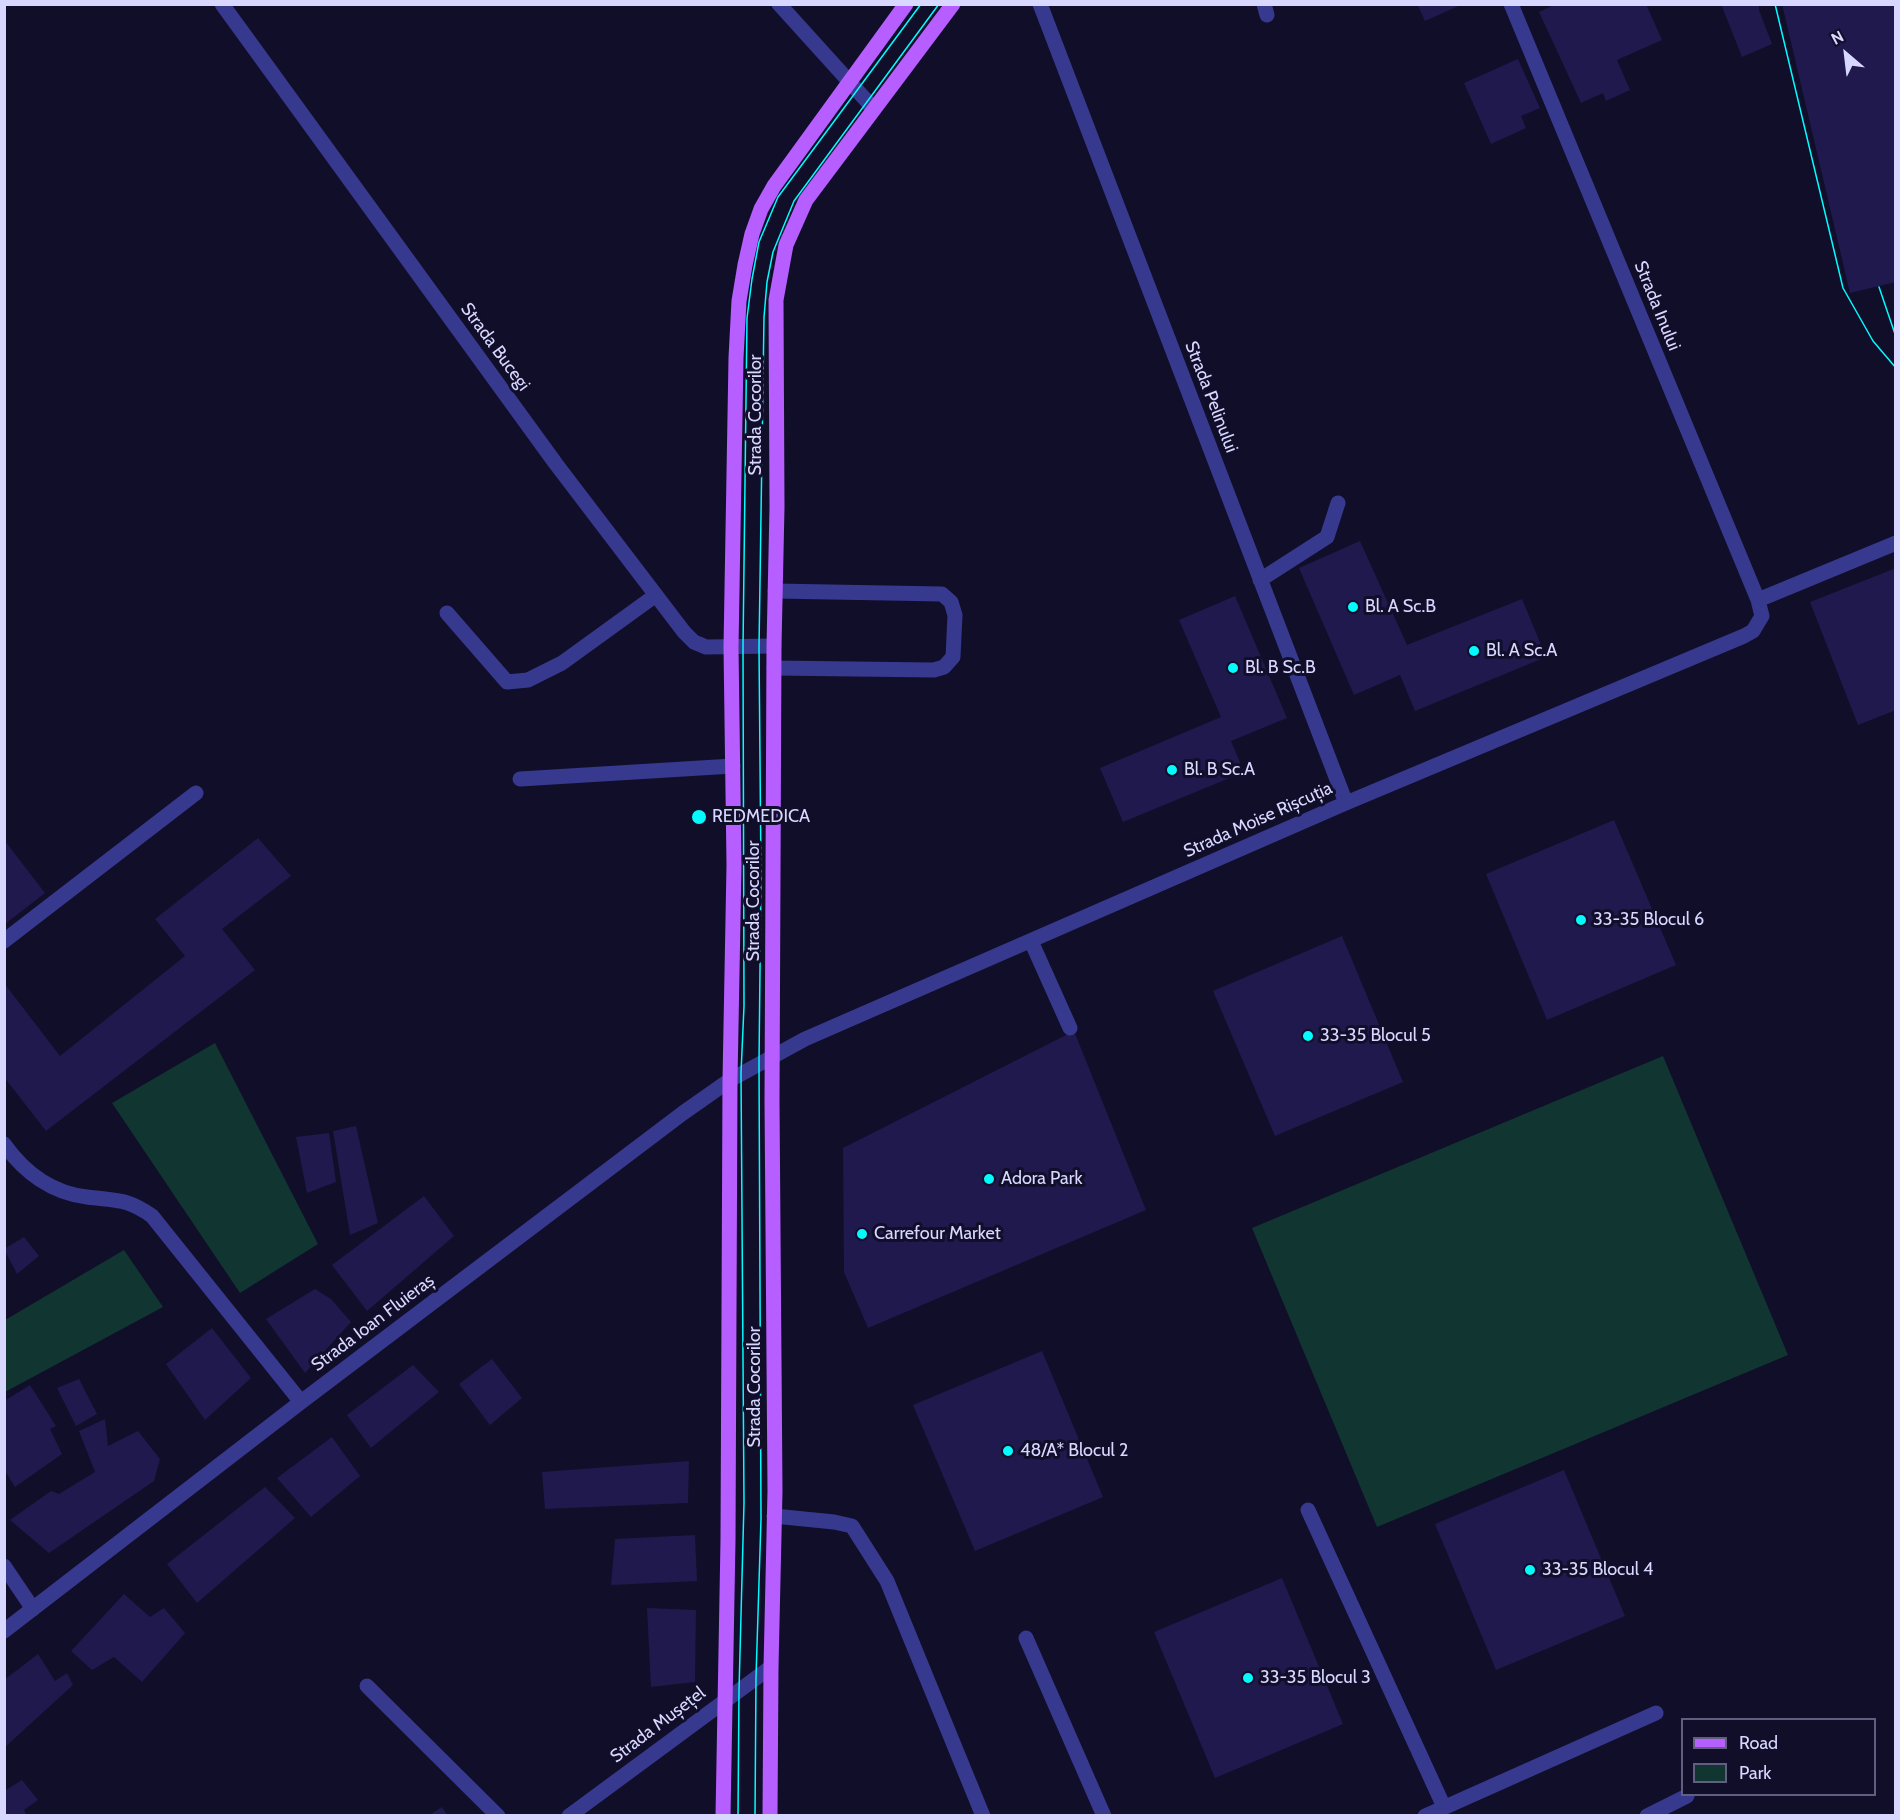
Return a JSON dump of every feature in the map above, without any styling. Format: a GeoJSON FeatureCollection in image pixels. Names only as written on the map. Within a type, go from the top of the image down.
{"type":"FeatureCollection","features":[{"type":"Feature","properties":{"kind":"main road","name":"Strada Cocorilor"},"geometry":{"type":"LineString","coordinates":[[723,1815],[734,865],[731,647],[739,301],[752,234],[761,208],[774,186],[906,4]]}},
{"type":"Feature","properties":{"kind":"main road","name":"Strada Cocorilor"},"geometry":{"type":"LineString","coordinates":[[770,1815],[774,1516],[776,300],[782,261],[793,226],[806,200],[953,4]]}},
{"type":"Feature","properties":{"kind":"street","name":"Strada Bucegi"},"geometry":{"type":"LineString","coordinates":[[222,4],[549,455],[684,632],[694,642],[706,647],[774,646]]}},
{"type":"Feature","properties":{"kind":"street"},"geometry":{"type":"LineString","coordinates":[[779,4],[874,109]]}},
{"type":"Feature","properties":{"kind":"street","name":"Strada Pelinului"},"geometry":{"type":"LineString","coordinates":[[1040,4],[1346,803]]}},
{"type":"Feature","properties":{"kind":"street","name":"Strada Inului"},"geometry":{"type":"LineString","coordinates":[[1511,4],[1758,600],[1762,616],[1759,624]]}},
{"type":"Feature","properties":{"kind":"street"},"geometry":{"type":"LineString","coordinates":[[1260,580],[1327,537],[1338,503]]}},
{"type":"Feature","properties":{"kind":"street"},"geometry":{"type":"LineString","coordinates":[[1758,600],[1896,543]]}},
{"type":"Feature","properties":{"kind":"street"},"geometry":{"type":"LineString","coordinates":[[774,668],[934,670],[944,667],[953,657],[955,615],[951,602],[942,594],[775,591]]}},
{"type":"Feature","properties":{"kind":"street"},"geometry":{"type":"LineString","coordinates":[[447,613],[507,682],[528,680],[562,663],[656,595]]}},
{"type":"Feature","properties":{"kind":"street","name":"Strada Moise Rișcuția"},"geometry":{"type":"LineString","coordinates":[[773,1056],[805,1039],[1346,803],[1744,636],[1759,624]]}},
{"type":"Feature","properties":{"kind":"street"},"geometry":{"type":"LineString","coordinates":[[520,779],[733,766]]}},
{"type":"Feature","properties":{"kind":"street"},"geometry":{"type":"LineString","coordinates":[[4,941],[196,793]]}},
{"type":"Feature","properties":{"kind":"street"},"geometry":{"type":"LineString","coordinates":[[1031,941],[1070,1028]]}},
{"type":"Feature","properties":{"kind":"street","name":"Strada Ioan Fluieraș"},"geometry":{"type":"LineString","coordinates":[[4,1631],[301,1402],[730,1080],[773,1056]]}},
{"type":"Feature","properties":{"kind":"street"},"geometry":{"type":"LineString","coordinates":[[4,1144],[15,1160],[41,1181],[65,1192],[86,1197],[114,1198],[135,1204],[152,1216],[301,1402]]}},
{"type":"Feature","properties":{"kind":"street"},"geometry":{"type":"LineString","coordinates":[[1308,1510],[1444,1807]]}},
{"type":"Feature","properties":{"kind":"street"},"geometry":{"type":"LineString","coordinates":[[774,1516],[852,1526],[864,1543],[887,1581],[982,1815]]}},
{"type":"Feature","properties":{"kind":"street"},"geometry":{"type":"LineString","coordinates":[[4,1566],[33,1609]]}},
{"type":"Feature","properties":{"kind":"street"},"geometry":{"type":"LineString","coordinates":[[1026,1638],[1104,1815]]}},
{"type":"Feature","properties":{"kind":"street","name":"Strada Mușețel"},"geometry":{"type":"LineString","coordinates":[[569,1815],[771,1667]]}},
{"type":"Feature","properties":{"kind":"street"},"geometry":{"type":"LineString","coordinates":[[367,1686],[498,1815]]}},
{"type":"Feature","properties":{"kind":"street"},"geometry":{"type":"LineString","coordinates":[[1425,1815],[1656,1713]]}},
{"type":"Feature","properties":{"kind":"street"},"geometry":{"type":"LineString","coordinates":[[1647,1815],[1687,1796]]}},
{"type":"Feature","properties":{"kind":"green space"},"geometry":{"type":"Polygon","coordinates":[[[215,1043],[318,1244],[240,1293],[112,1103],[215,1043]]]}},
{"type":"Feature","properties":{"kind":"green space"},"geometry":{"type":"Polygon","coordinates":[[[1663,1056],[1788,1355],[1377,1527],[1252,1228],[1663,1056]]]}},
{"type":"Feature","properties":{"kind":"green space"},"geometry":{"type":"Polygon","coordinates":[[[124,1250],[163,1307],[5,1392],[5,1320],[124,1250]]]}},
{"type":"Feature","properties":{"kind":"building"},"geometry":{"type":"Polygon","coordinates":[[[1417,4],[1463,4],[1425,21],[1417,4]]]}},
{"type":"Feature","properties":{"kind":"building"},"geometry":{"type":"Polygon","coordinates":[[[1556,4],[1646,4],[1662,40],[1617,60],[1630,90],[1606,101],[1603,93],[1581,103],[1539,12],[1556,4]]]}},
{"type":"Feature","properties":{"kind":"building"},"geometry":{"type":"Polygon","coordinates":[[[1721,4],[1759,4],[1759,10],[1772,44],[1742,57],[1721,4]]]}},
{"type":"Feature","properties":{"kind":"building"},"geometry":{"type":"Polygon","coordinates":[[[1782,4],[1896,4],[1896,282],[1850,293],[1782,4]]]}},
{"type":"Feature","properties":{"kind":"building"},"geometry":{"type":"Polygon","coordinates":[[[1518,59],[1540,108],[1521,116],[1526,128],[1491,144],[1464,83],[1518,59]]]}},
{"type":"Feature","properties":{"kind":"building"},"geometry":{"type":"Polygon","coordinates":[[[1360,541],[1407,645],[1522,599],[1546,657],[1415,711],[1400,675],[1354,695],[1299,568],[1360,541]]]}},
{"type":"Feature","properties":{"kind":"building"},"geometry":{"type":"Polygon","coordinates":[[[1896,568],[1896,710],[1858,725],[1810,602],[1896,568]]]}},
{"type":"Feature","properties":{"kind":"building"},"geometry":{"type":"Polygon","coordinates":[[[1235,596],[1287,718],[1231,741],[1244,772],[1123,822],[1100,768],[1221,717],[1179,620],[1235,596]]]}},
{"type":"Feature","properties":{"kind":"building","name":"33-35 Blocul 6"},"geometry":{"type":"Polygon","coordinates":[[[1614,820],[1676,965],[1547,1020],[1486,874],[1614,820]]]}},
{"type":"Feature","properties":{"kind":"building"},"geometry":{"type":"Polygon","coordinates":[[[258,838],[291,876],[222,929],[255,970],[46,1131],[4,1077],[4,983],[60,1056],[185,956],[155,919],[258,838]]]}},
{"type":"Feature","properties":{"kind":"building"},"geometry":{"type":"Polygon","coordinates":[[[5,841],[45,893],[5,924],[5,841]]]}},
{"type":"Feature","properties":{"kind":"building","name":"33-35 Blocul 5"},"geometry":{"type":"Polygon","coordinates":[[[1342,936],[1403,1082],[1275,1136],[1213,991],[1342,936]]]}},
{"type":"Feature","properties":{"kind":"building","name":"Adora Park"},"geometry":{"type":"Polygon","coordinates":[[[1074,1031],[1146,1210],[868,1328],[844,1272],[843,1148],[1074,1031]]]}},
{"type":"Feature","properties":{"kind":"building"},"geometry":{"type":"Polygon","coordinates":[[[356,1126],[378,1223],[350,1235],[333,1131],[356,1126]]]}},
{"type":"Feature","properties":{"kind":"building"},"geometry":{"type":"Polygon","coordinates":[[[329,1133],[336,1182],[307,1193],[296,1137],[329,1133]]]}},
{"type":"Feature","properties":{"kind":"building"},"geometry":{"type":"Polygon","coordinates":[[[424,1196],[454,1236],[367,1311],[332,1265],[424,1196]]]}},
{"type":"Feature","properties":{"kind":"building"},"geometry":{"type":"Polygon","coordinates":[[[24,1237],[39,1256],[17,1274],[4,1249],[24,1237]]]}},
{"type":"Feature","properties":{"kind":"building"},"geometry":{"type":"Polygon","coordinates":[[[315,1289],[331,1299],[351,1322],[305,1373],[266,1319],[315,1289]]]}},
{"type":"Feature","properties":{"kind":"building"},"geometry":{"type":"Polygon","coordinates":[[[212,1328],[251,1378],[205,1420],[166,1364],[212,1328]]]}},
{"type":"Feature","properties":{"kind":"building","name":"48/A* Blocul 2"},"geometry":{"type":"Polygon","coordinates":[[[1042,1351],[1103,1497],[975,1551],[913,1405],[1042,1351]]]}},
{"type":"Feature","properties":{"kind":"building"},"geometry":{"type":"Polygon","coordinates":[[[492,1359],[522,1398],[490,1425],[459,1384],[492,1359]]]}},
{"type":"Feature","properties":{"kind":"building"},"geometry":{"type":"Polygon","coordinates":[[[413,1365],[439,1392],[371,1448],[347,1415],[413,1365]]]}},
{"type":"Feature","properties":{"kind":"building"},"geometry":{"type":"Polygon","coordinates":[[[79,1379],[97,1414],[76,1426],[57,1388],[79,1379]]]}},
{"type":"Feature","properties":{"kind":"building"},"geometry":{"type":"Polygon","coordinates":[[[30,1385],[56,1426],[50,1429],[62,1454],[15,1487],[4,1469],[4,1401],[30,1385]]]}},
{"type":"Feature","properties":{"kind":"building"},"geometry":{"type":"Polygon","coordinates":[[[105,1419],[108,1446],[138,1431],[160,1459],[154,1481],[49,1553],[10,1520],[51,1491],[59,1494],[95,1472],[79,1431],[105,1419]]]}},
{"type":"Feature","properties":{"kind":"building"},"geometry":{"type":"Polygon","coordinates":[[[332,1437],[360,1476],[311,1517],[277,1478],[332,1437]]]}},
{"type":"Feature","properties":{"kind":"building"},"geometry":{"type":"Polygon","coordinates":[[[689,1461],[688,1503],[545,1509],[542,1472],[689,1461]]]}},
{"type":"Feature","properties":{"kind":"building","name":"33-35 Blocul 4"},"geometry":{"type":"Polygon","coordinates":[[[1564,1470],[1625,1616],[1496,1670],[1435,1524],[1564,1470]]]}},
{"type":"Feature","properties":{"kind":"building"},"geometry":{"type":"Polygon","coordinates":[[[265,1487],[295,1518],[197,1603],[167,1564],[265,1487]]]}},
{"type":"Feature","properties":{"kind":"building"},"geometry":{"type":"Polygon","coordinates":[[[695,1535],[697,1581],[611,1585],[615,1539],[695,1535]]]}},
{"type":"Feature","properties":{"kind":"building","name":"33-35 Blocul 3"},"geometry":{"type":"Polygon","coordinates":[[[1282,1578],[1343,1724],[1215,1778],[1154,1632],[1282,1578]]]}},
{"type":"Feature","properties":{"kind":"building"},"geometry":{"type":"Polygon","coordinates":[[[124,1594],[150,1617],[164,1608],[185,1633],[142,1682],[114,1657],[92,1670],[71,1651],[124,1594]]]}},
{"type":"Feature","properties":{"kind":"building"},"geometry":{"type":"Polygon","coordinates":[[[647,1608],[696,1610],[695,1682],[651,1687],[647,1608]]]}},
{"type":"Feature","properties":{"kind":"building"},"geometry":{"type":"Polygon","coordinates":[[[38,1654],[55,1681],[67,1673],[73,1685],[4,1748],[4,1680],[38,1654]]]}},
{"type":"Feature","properties":{"kind":"building"},"geometry":{"type":"Polygon","coordinates":[[[22,1780],[38,1800],[24,1810],[27,1816],[4,1816],[4,1791],[22,1780]]]}},
{"type":"Feature","properties":{"kind":"building"},"geometry":{"type":"Polygon","coordinates":[[[442,1807],[448,1816],[428,1816],[442,1807]]]}},
{"type":"Feature","properties":{"kind":"tram line"},"geometry":{"type":"LineString","coordinates":[[738,1816],[744,1503],[741,1073],[744,1006],[743,647],[747,318],[759,242],[778,197],[921,4]]}},
{"type":"Feature","properties":{"kind":"tram line"},"geometry":{"type":"LineString","coordinates":[[755,1816],[756,1677],[761,1519],[759,647],[764,317],[767,282],[773,252],[794,201],[939,4]]}},
{"type":"Feature","properties":{"kind":"tram line"},"geometry":{"type":"LineString","coordinates":[[1775,4],[1843,288],[1873,341],[1896,368]]}},
{"type":"Feature","properties":{"kind":"tram line"},"geometry":{"type":"LineString","coordinates":[[1879,287],[1896,337]]}},
{"type":"Feature","properties":{"kind":"place","name":"Bl. A Sc.B"},"geometry":{"type":"Point","coordinates":[1353,607]}},
{"type":"Feature","properties":{"kind":"place","name":"Bl. A Sc.A"},"geometry":{"type":"Point","coordinates":[1474,651]}},
{"type":"Feature","properties":{"kind":"place","name":"Bl. B Sc.B"},"geometry":{"type":"Point","coordinates":[1233,668]}},
{"type":"Feature","properties":{"kind":"place","name":"Bl. B Sc.A"},"geometry":{"type":"Point","coordinates":[1172,770]}},
{"type":"Feature","properties":{"kind":"place","name":"REDMEDICA"},"geometry":{"type":"Point","coordinates":[699,817]}},
{"type":"Feature","properties":{"kind":"place","name":"33-35 Blocul 6"},"geometry":{"type":"Point","coordinates":[1581,920]}},
{"type":"Feature","properties":{"kind":"place","name":"33-35 Blocul 5"},"geometry":{"type":"Point","coordinates":[1308,1036]}},
{"type":"Feature","properties":{"kind":"place","name":"Adora Park"},"geometry":{"type":"Point","coordinates":[989,1179]}},
{"type":"Feature","properties":{"kind":"place","name":"Carrefour Market"},"geometry":{"type":"Point","coordinates":[862,1234]}},
{"type":"Feature","properties":{"kind":"place","name":"48/A* Blocul 2"},"geometry":{"type":"Point","coordinates":[1008,1451]}},
{"type":"Feature","properties":{"kind":"place","name":"33-35 Blocul 4"},"geometry":{"type":"Point","coordinates":[1530,1570]}},
{"type":"Feature","properties":{"kind":"place","name":"33-35 Blocul 3"},"geometry":{"type":"Point","coordinates":[1248,1678]}}]}
